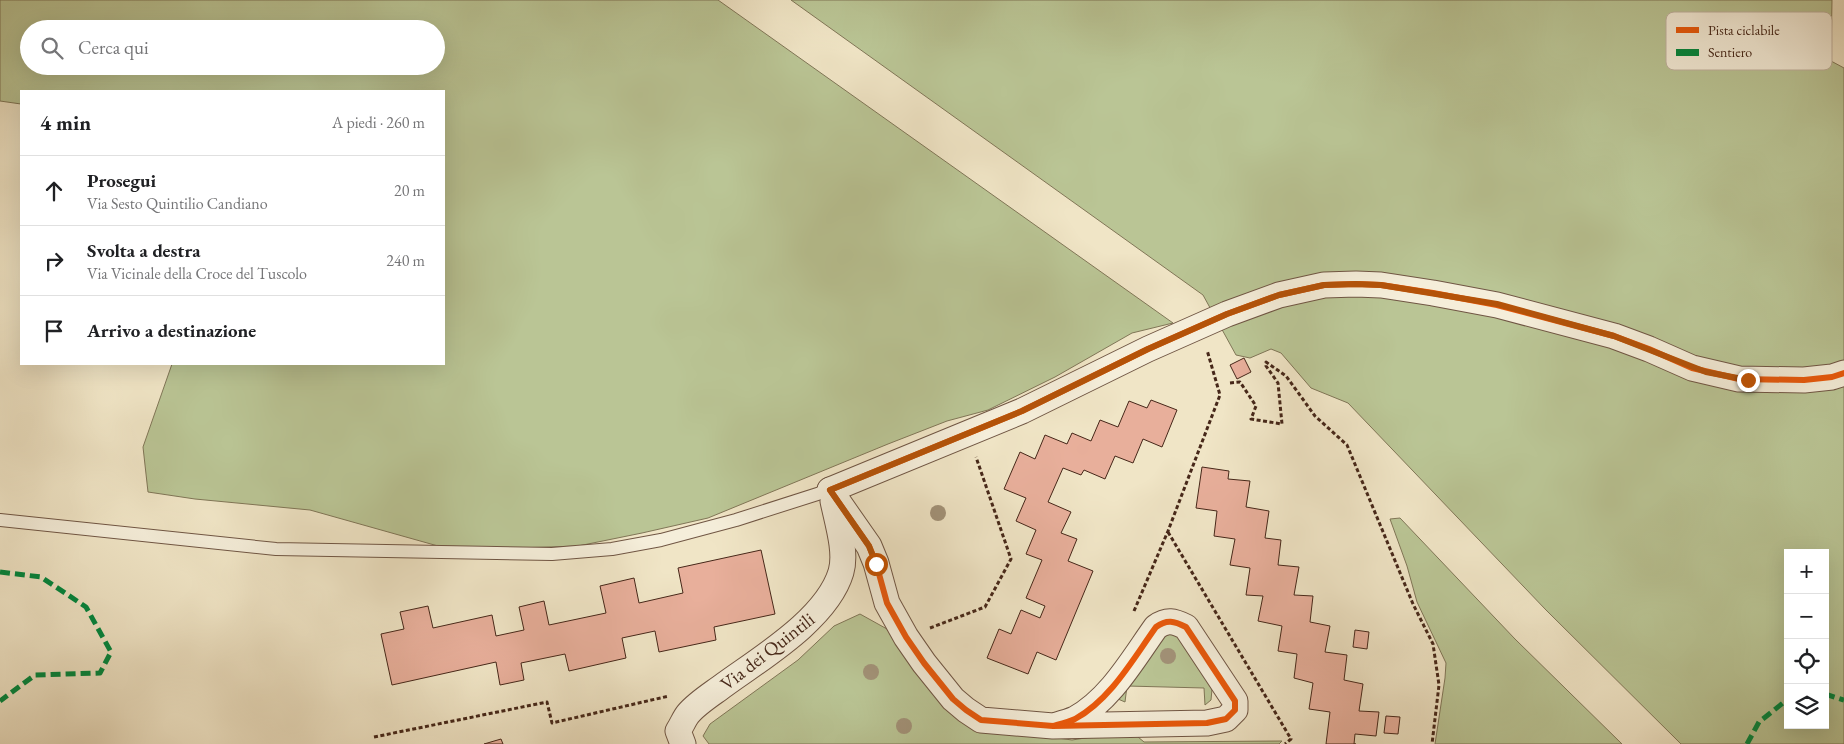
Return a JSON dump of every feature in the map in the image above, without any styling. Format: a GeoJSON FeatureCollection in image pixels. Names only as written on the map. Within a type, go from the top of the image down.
{"type":"FeatureCollection","features":[{"type":"Feature","properties":{"kind":"street"},"geometry":{"type":"LineString","coordinates":[[1053,726],[1074,719],[1088,710],[1113,688],[1156,627],[1163,622],[1174,621],[1186,626],[1234,700],[1235,710],[1226,718],[1207,723],[1053,726],[982,720],[954,699],[924,663],[906,636],[887,603],[869,546],[830,490],[1022,411],[1198,326],[1291,292],[1324,285],[1368,284],[1465,298],[1538,314],[1614,336],[1692,368],[1728,377],[1748,380],[1804,380],[1844,373]]}},
{"type":"Feature","properties":{"kind":"street","name":"Via dei Quintili"},"geometry":{"type":"LineString","coordinates":[[683,744],[678,731],[689,713],[815,616],[832,590],[841,572],[842,539],[830,490]]}},
{"type":"Feature","properties":{"kind":"lane"},"geometry":{"type":"LineString","coordinates":[[0,520],[276,549],[552,554],[604,550],[661,540],[736,520],[830,490]]}},
{"type":"Feature","properties":{"kind":"path"},"geometry":{"type":"LineString","coordinates":[[1134,611],[1168,531],[1220,395],[1198,326]]}},
{"type":"Feature","properties":{"kind":"path"},"geometry":{"type":"LineString","coordinates":[[1230,384],[1240,382],[1256,406],[1251,419],[1282,424],[1278,384],[1266,366],[1266,362],[1286,376],[1315,416],[1347,445],[1413,604],[1433,644],[1439,685],[1432,744]]}},
{"type":"Feature","properties":{"kind":"path"},"geometry":{"type":"LineString","coordinates":[[906,636],[985,607],[1011,559],[975,454]]}},
{"type":"Feature","properties":{"kind":"path"},"geometry":{"type":"LineString","coordinates":[[1168,531],[1291,739],[1285,744]]}},
{"type":"Feature","properties":{"kind":"path"},"geometry":{"type":"LineString","coordinates":[[374,736],[547,702],[552,723],[672,696]]}},
{"type":"Feature","properties":{"kind":"green space"},"geometry":{"type":"Polygon","coordinates":[[[0,0],[718,0],[1173,323],[1132,333],[1055,377],[988,410],[947,421],[708,518],[578,546],[516,548],[438,546],[310,510],[195,499],[148,492],[143,447],[172,365],[445,365],[445,90],[20,90],[20,104],[0,101],[0,0]]]}},
{"type":"Feature","properties":{"kind":"green space"},"geometry":{"type":"Polygon","coordinates":[[[791,0],[1832,0],[1832,12],[1666,12],[1666,70],[1832,70],[1832,62],[1844,68],[1844,744],[1681,744],[1546,610],[1348,403],[1311,388],[1281,353],[1271,349],[1250,358],[1236,355],[1203,295],[791,0]]]}},
{"type":"Feature","properties":{"kind":"green space"},"geometry":{"type":"Polygon","coordinates":[[[1400,518],[1515,639],[1622,744],[1435,744],[1446,663],[1417,602],[1407,566],[1390,519],[1400,518]]]}},
{"type":"Feature","properties":{"kind":"green space"},"geometry":{"type":"Polygon","coordinates":[[[860,614],[887,629],[908,654],[978,727],[1072,740],[1131,731],[1144,742],[1282,741],[1279,744],[709,744],[703,736],[710,724],[798,660],[834,626],[860,614]]]}},
{"type":"Feature","properties":{"kind":"green space"},"geometry":{"type":"Polygon","coordinates":[[[1173,630],[1180,636],[1212,689],[1211,700],[1205,705],[1204,688],[1127,686],[1125,702],[1118,699],[1119,692],[1158,635],[1173,630]]]}},
{"type":"Feature","properties":{"kind":"building"},"geometry":{"type":"Polygon","coordinates":[[[1244,358],[1251,372],[1237,379],[1230,365],[1244,358]]]}},
{"type":"Feature","properties":{"kind":"building"},"geometry":{"type":"Polygon","coordinates":[[[1151,400],[1177,410],[1162,447],[1143,439],[1133,463],[1115,456],[1105,479],[1084,470],[1081,475],[1063,468],[1048,502],[1071,512],[1061,533],[1077,539],[1068,561],[1093,571],[1056,660],[1037,652],[1028,674],[987,658],[999,629],[1011,634],[1021,610],[1040,618],[1045,606],[1026,598],[1042,560],[1026,554],[1036,530],[1016,521],[1026,498],[1004,489],[1020,452],[1035,459],[1045,435],[1067,444],[1072,433],[1091,441],[1100,420],[1118,427],[1129,401],[1147,408],[1151,400]]]}},
{"type":"Feature","properties":{"kind":"building"},"geometry":{"type":"Polygon","coordinates":[[[1202,467],[1229,471],[1228,479],[1250,481],[1246,507],[1269,511],[1265,538],[1281,540],[1278,565],[1299,567],[1294,595],[1313,596],[1310,622],[1330,626],[1325,652],[1347,655],[1344,680],[1363,684],[1359,711],[1379,712],[1376,736],[1355,734],[1354,744],[1326,744],[1330,712],[1309,709],[1313,683],[1294,678],[1297,654],[1278,651],[1282,626],[1258,621],[1263,596],[1246,595],[1250,568],[1230,565],[1235,539],[1214,536],[1217,511],[1196,508],[1202,467]]]}},
{"type":"Feature","properties":{"kind":"building"},"geometry":{"type":"Polygon","coordinates":[[[761,550],[775,614],[714,627],[716,640],[659,652],[655,631],[622,638],[626,658],[569,671],[565,654],[521,663],[524,680],[500,685],[496,662],[392,685],[381,634],[404,629],[400,612],[428,606],[433,628],[492,615],[496,636],[524,630],[519,607],[544,601],[549,625],[606,613],[600,586],[634,578],[639,603],[683,593],[678,568],[761,550]]]}},
{"type":"Feature","properties":{"kind":"building"},"geometry":{"type":"Polygon","coordinates":[[[1355,630],[1369,632],[1367,649],[1353,647],[1355,630]]]}},
{"type":"Feature","properties":{"kind":"building"},"geometry":{"type":"Polygon","coordinates":[[[1386,716],[1400,717],[1398,734],[1384,733],[1386,716]]]}},
{"type":"Feature","properties":{"kind":"building"},"geometry":{"type":"Polygon","coordinates":[[[501,739],[503,744],[484,744],[501,739]]]}},
{"type":"Feature","properties":{"kind":"marked path"},"geometry":{"type":"LineString","coordinates":[[0,572],[41,577],[86,607],[111,652],[100,673],[35,675],[0,701]]}},
{"type":"Feature","properties":{"kind":"marked path"},"geometry":{"type":"LineString","coordinates":[[1829,695],[1844,700]]}},
{"type":"Feature","properties":{"kind":"marked path"},"geometry":{"type":"LineString","coordinates":[[1747,744],[1759,722],[1784,702]]}},
{"type":"Feature","properties":{"kind":"cycle path"},"geometry":{"type":"LineString","coordinates":[[1053,726],[1075,719],[1100,701],[1130,665],[1156,627],[1167,622],[1174,622],[1186,627],[1235,701],[1235,710],[1226,719],[1207,723],[1053,726],[981,720],[953,699],[906,637],[887,603],[876,563],[869,546],[830,490],[1022,411],[1148,349],[1227,314],[1279,295],[1324,285],[1381,285],[1497,305],[1614,336],[1692,368],[1739,379],[1804,380],[1832,377],[1844,373]]}},
{"type":"Feature","properties":{"kind":"route"},"geometry":{"type":"LineString","coordinates":[[876,564],[869,546],[830,490],[1022,411],[1198,326],[1267,299],[1307,288],[1339,284],[1381,285],[1497,304],[1614,336],[1692,368],[1748,380]]}}]}
